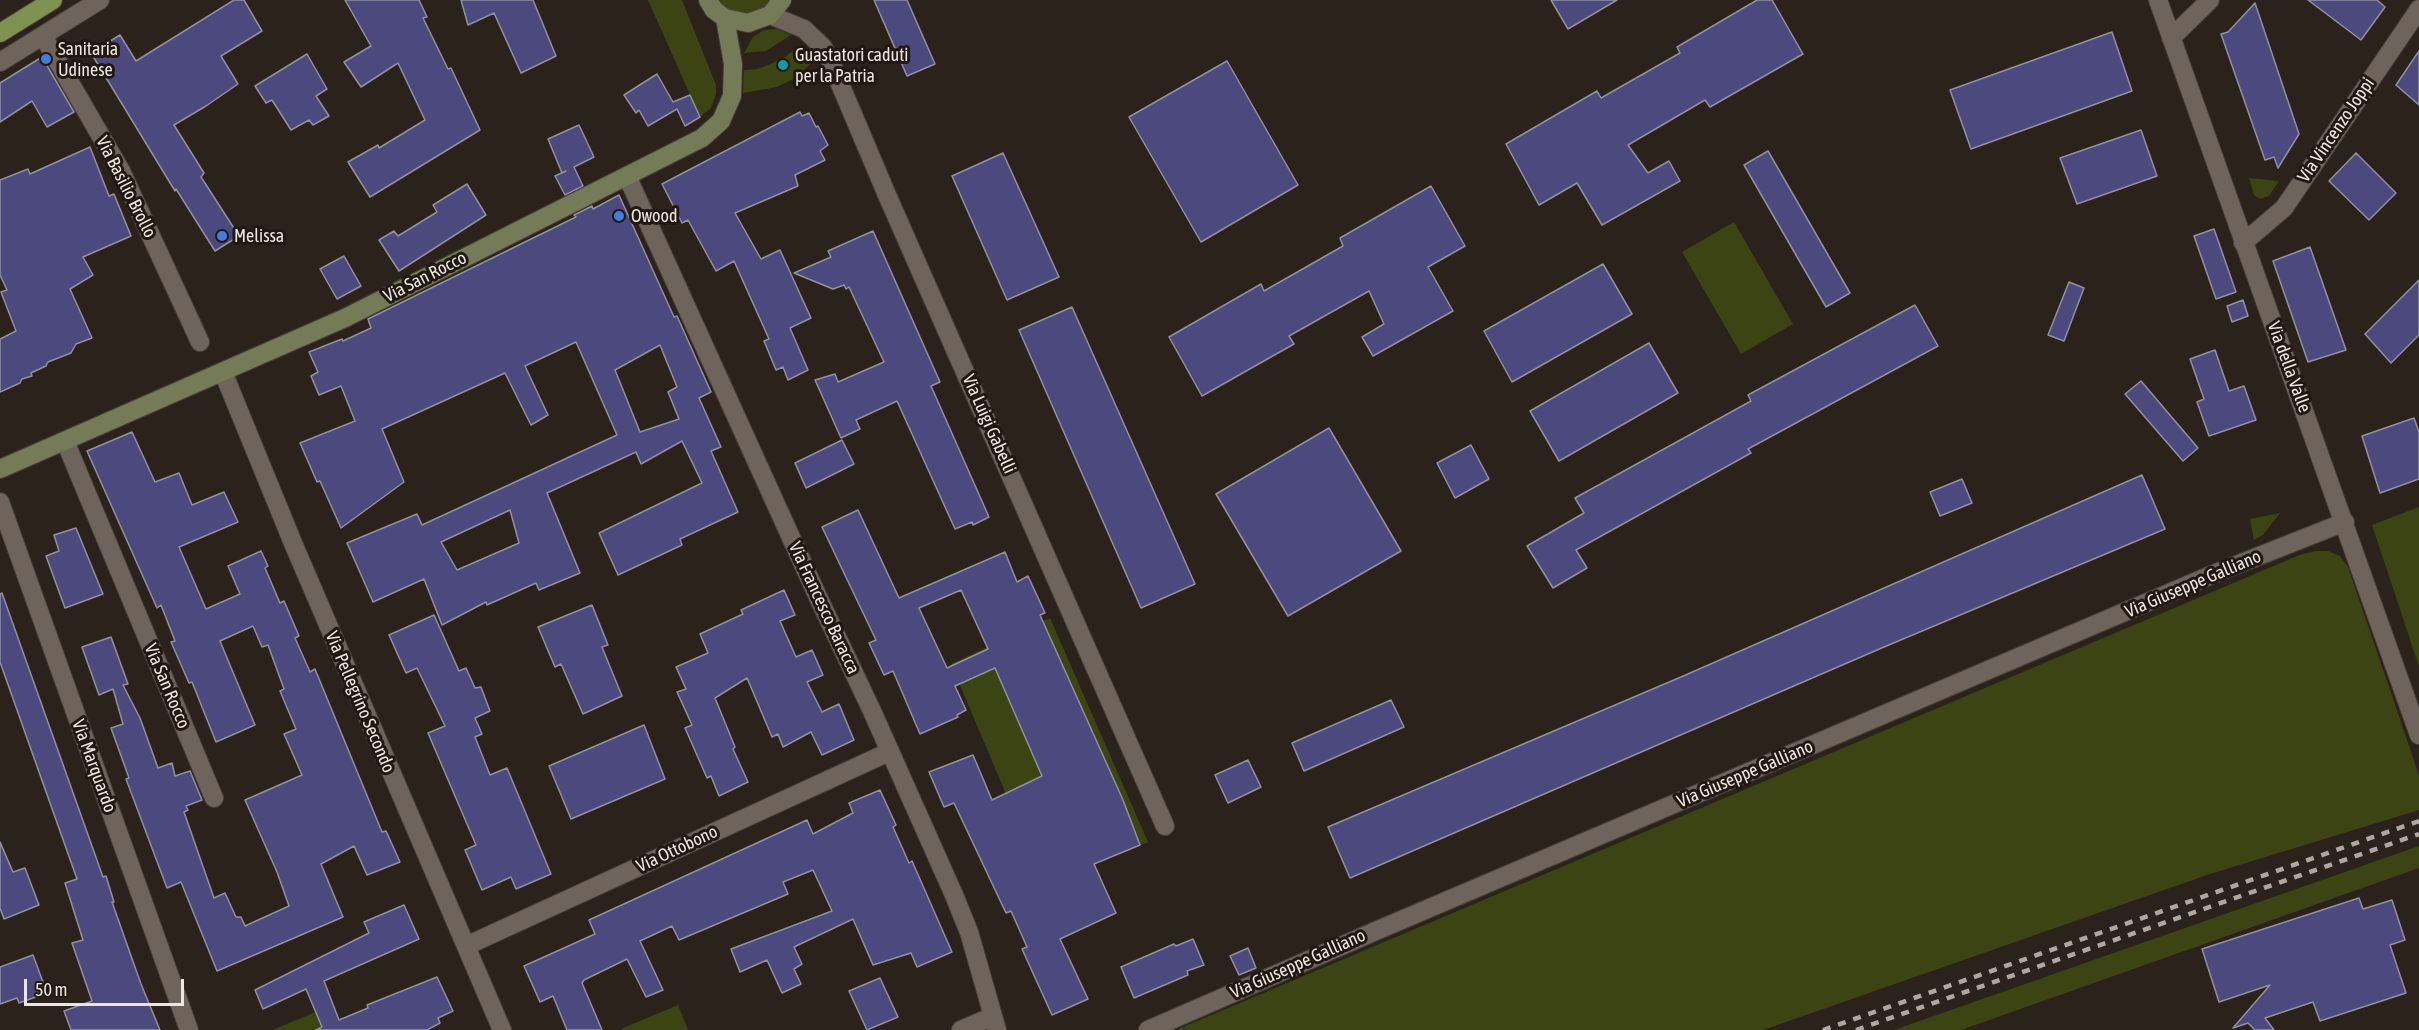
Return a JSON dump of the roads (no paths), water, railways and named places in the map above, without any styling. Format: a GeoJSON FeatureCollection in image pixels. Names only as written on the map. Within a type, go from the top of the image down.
{"type":"FeatureCollection","features":[{"type":"Feature","properties":{"kind":"main road"},"geometry":{"type":"LineString","coordinates":[[0,33],[53,0]]}},
{"type":"Feature","properties":{"kind":"street"},"geometry":{"type":"LineString","coordinates":[[0,62],[100,0]]}},
{"type":"Feature","properties":{"kind":"street"},"geometry":{"type":"LineString","coordinates":[[708,0],[714,10],[725,18],[748,23],[770,15],[784,0]]}},
{"type":"Feature","properties":{"kind":"street","name":"Via Luigi Gabelli"},"geometry":{"type":"LineString","coordinates":[[784,0],[804,28],[823,47],[829,58],[1165,826]]}},
{"type":"Feature","properties":{"kind":"street","name":"Via della Valle"},"geometry":{"type":"LineString","coordinates":[[2158,0],[2419,735]]}},
{"type":"Feature","properties":{"kind":"street"},"geometry":{"type":"LineString","coordinates":[[2171,38],[2210,0]]}},
{"type":"Feature","properties":{"kind":"street","name":"Via Vincenzo Joppi"},"geometry":{"type":"LineString","coordinates":[[2243,243],[2283,208],[2419,9]]}},
{"type":"Feature","properties":{"kind":"street","name":"Via Luigi Gabelli"},"geometry":{"type":"LineString","coordinates":[[770,15],[804,28]]}},
{"type":"Feature","properties":{"kind":"street","name":"Via San Rocco"},"geometry":{"type":"LineString","coordinates":[[0,469],[345,318],[702,138],[716,127],[729,107],[733,86],[733,64],[725,18]]}},
{"type":"Feature","properties":{"kind":"street","name":"Via San Rocco"},"geometry":{"type":"LineString","coordinates":[[733,64],[748,23]]}},
{"type":"Feature","properties":{"kind":"street","name":"Via Basilio Brollo"},"geometry":{"type":"LineString","coordinates":[[43,36],[121,171],[200,342]]}},
{"type":"Feature","properties":{"kind":"street","name":"Via Francesco Baracca"},"geometry":{"type":"LineString","coordinates":[[627,176],[818,597],[873,711],[969,932],[994,1023],[961,1030]]}},
{"type":"Feature","properties":{"kind":"street","name":"Via Pellegrino Secondo"},"geometry":{"type":"LineString","coordinates":[[223,372],[297,553],[501,1030]]}},
{"type":"Feature","properties":{"kind":"street","name":"Via San Rocco"},"geometry":{"type":"LineString","coordinates":[[65,441],[214,798]]}},
{"type":"Feature","properties":{"kind":"street","name":"Via Marquardo"},"geometry":{"type":"LineString","coordinates":[[0,502],[189,1030]]}},
{"type":"Feature","properties":{"kind":"street","name":"Via Giuseppe Galliano"},"geometry":{"type":"LineString","coordinates":[[1148,1030],[2073,634],[2345,522]]}},
{"type":"Feature","properties":{"kind":"street","name":"Via Ottobono"},"geometry":{"type":"LineString","coordinates":[[466,946],[889,752]]}},
{"type":"Feature","properties":{"kind":"railway"},"geometry":{"type":"LineString","coordinates":[[1823,1030],[2419,821]]}},
{"type":"Feature","properties":{"kind":"railway"},"geometry":{"type":"LineString","coordinates":[[1856,1030],[2419,834]]}},
{"type":"Feature","properties":{"kind":"place","name":"Sanitaria Udinese"},"geometry":{"type":"Point","coordinates":[46,59]}},
{"type":"Feature","properties":{"kind":"place","name":"Guastatori caduti per la Patria"},"geometry":{"type":"Point","coordinates":[783,65]}},
{"type":"Feature","properties":{"kind":"place","name":"Owood"},"geometry":{"type":"Point","coordinates":[619,216]}},
{"type":"Feature","properties":{"kind":"place","name":"Melissa"},"geometry":{"type":"Point","coordinates":[222,236]}}]}
